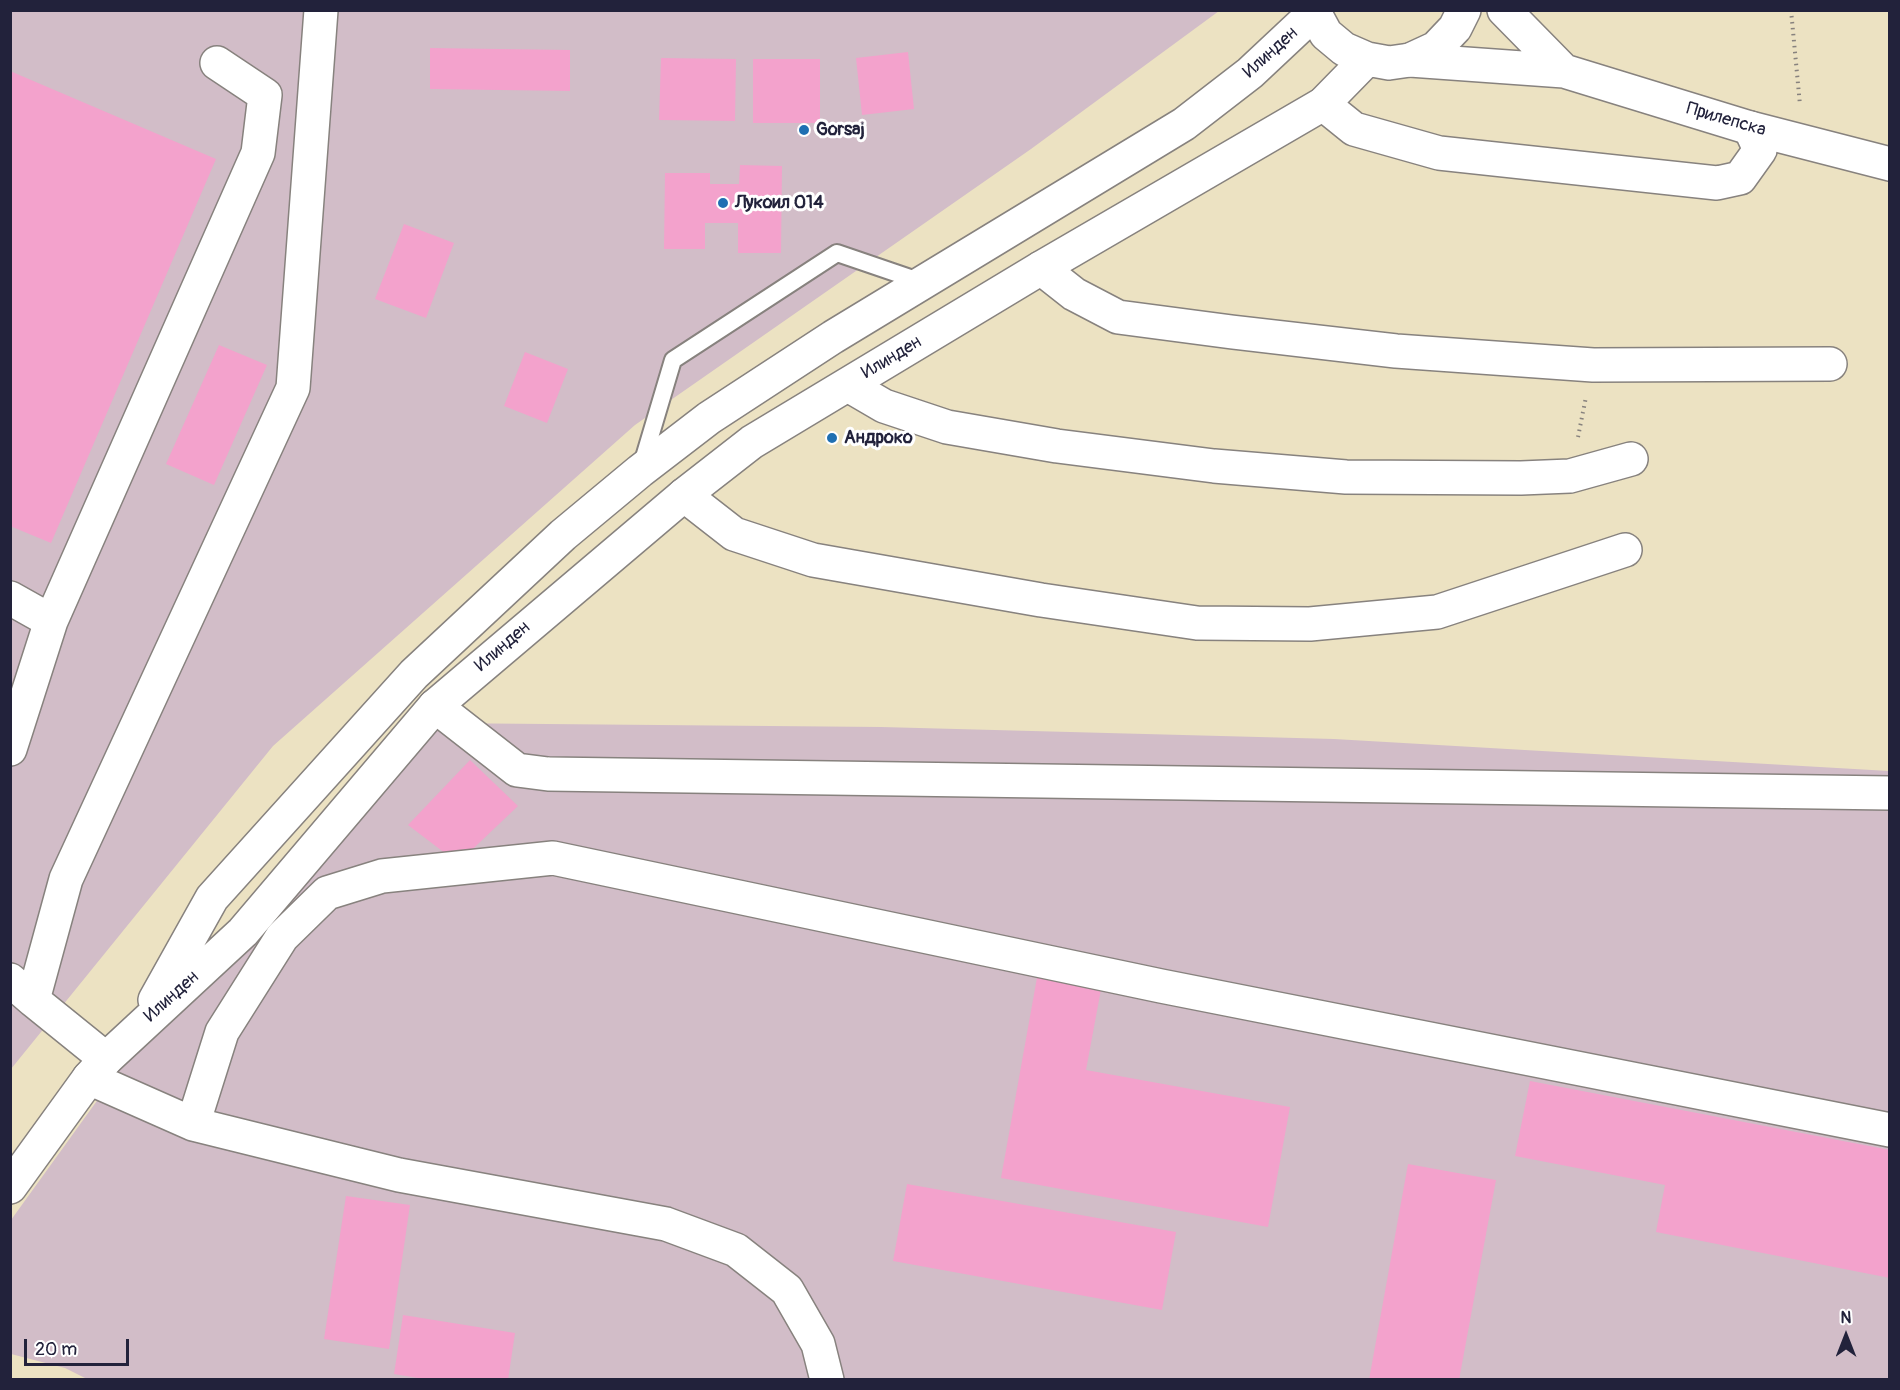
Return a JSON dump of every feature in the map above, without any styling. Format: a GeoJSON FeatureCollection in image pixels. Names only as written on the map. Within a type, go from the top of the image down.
{"type":"FeatureCollection","features":[{"type":"Feature","properties":{"kind":"street"},"geometry":{"type":"LineString","coordinates":[[321,10],[293,388],[66,879],[22,990],[98,1068],[193,1124],[399,1175],[666,1224],[736,1250],[787,1290],[818,1344],[827,1380]]}},
{"type":"Feature","properties":{"kind":"street","name":"Илинден"},"geometry":{"type":"LineString","coordinates":[[141,1025],[212,898],[414,674],[563,535],[709,418],[833,336],[1184,124],[1250,73],[1313,12],[1326,34],[1344,49],[1367,59],[1389,63],[1410,60],[1436,48],[1455,28],[1464,10]]}},
{"type":"Feature","properties":{"kind":"street","name":"Прилепска"},"geometry":{"type":"LineString","coordinates":[[1504,10],[1564,71]]}},
{"type":"Feature","properties":{"kind":"street","name":"Илинден"},"geometry":{"type":"LineString","coordinates":[[141,1025],[243,932],[435,706],[684,495],[752,442],[1041,268],[1323,104],[1367,59]]}},
{"type":"Feature","properties":{"kind":"street","name":"Прилепска"},"geometry":{"type":"LineString","coordinates":[[1410,60],[1564,71],[1750,128],[1890,164]]}},
{"type":"Feature","properties":{"kind":"street"},"geometry":{"type":"LineString","coordinates":[[10,748],[51,621],[258,153],[265,95],[217,63]]}},
{"type":"Feature","properties":{"kind":"street"},"geometry":{"type":"LineString","coordinates":[[1323,104],[1354,129],[1439,153],[1717,183],[1740,178],[1761,150],[1750,128]]}},
{"type":"Feature","properties":{"kind":"street"},"geometry":{"type":"LineString","coordinates":[[1041,268],[1074,294],[1118,317],[1396,351],[1593,365],[1830,364]]}},
{"type":"Feature","properties":{"kind":"street"},"geometry":{"type":"LineString","coordinates":[[848,385],[884,406],[948,427],[1057,446],[1214,466],[1346,477],[1521,478],[1570,476],[1631,459]]}},
{"type":"Feature","properties":{"kind":"street"},"geometry":{"type":"LineString","coordinates":[[684,495],[734,534],[813,560],[1041,600],[1197,623],[1310,624],[1437,612],[1625,550]]}},
{"type":"Feature","properties":{"kind":"street"},"geometry":{"type":"LineString","coordinates":[[10,598],[51,621]]}},
{"type":"Feature","properties":{"kind":"street"},"geometry":{"type":"LineString","coordinates":[[435,706],[516,770],[548,774],[1890,793]]}},
{"type":"Feature","properties":{"kind":"street"},"geometry":{"type":"LineString","coordinates":[[193,1124],[222,1032],[282,937],[327,894],[382,876],[553,858],[1161,986],[1890,1130]]}},
{"type":"Feature","properties":{"kind":"street"},"geometry":{"type":"LineString","coordinates":[[10,1187],[98,1068],[141,1025]]}},
{"type":"Feature","properties":{"kind":"lane"},"geometry":{"type":"LineString","coordinates":[[640,471],[673,360],[837,253],[922,282]]}},
{"type":"Feature","properties":{"kind":"path"},"geometry":{"type":"LineString","coordinates":[[1791,10],[1801,116]]}},
{"type":"Feature","properties":{"kind":"path"},"geometry":{"type":"LineString","coordinates":[[1570,476],[1593,365]]}},
{"type":"Feature","properties":{"kind":"shaded area"},"geometry":{"type":"Polygon","coordinates":[[[11,11],[1219,11],[1031,149],[635,425],[273,746],[11,1069],[11,11]]]}},
{"type":"Feature","properties":{"kind":"shaded area"},"geometry":{"type":"Polygon","coordinates":[[[435,723],[881,727],[1334,739],[1889,771],[1889,1379],[89,1380],[65,1368],[11,1354],[11,1220],[117,1073],[256,908],[435,723]]]}},
{"type":"Feature","properties":{"kind":"building"},"geometry":{"type":"Polygon","coordinates":[[[430,48],[570,50],[570,91],[430,89],[430,48]]]}},
{"type":"Feature","properties":{"kind":"building"},"geometry":{"type":"Polygon","coordinates":[[[908,52],[914,109],[862,115],[856,58],[908,52]]]}},
{"type":"Feature","properties":{"kind":"building"},"geometry":{"type":"Polygon","coordinates":[[[661,58],[736,59],[735,121],[659,120],[661,58]]]}},
{"type":"Feature","properties":{"kind":"building"},"geometry":{"type":"Polygon","coordinates":[[[753,59],[820,59],[820,123],[753,123],[753,59]]]}},
{"type":"Feature","properties":{"kind":"building"},"geometry":{"type":"Polygon","coordinates":[[[10,71],[216,159],[51,543],[10,526],[10,71]]]}},
{"type":"Feature","properties":{"kind":"building","name":"Лукоил 014"},"geometry":{"type":"Polygon","coordinates":[[[740,165],[782,166],[781,253],[738,253],[738,223],[705,223],[705,249],[664,249],[665,173],[710,173],[710,184],[739,184],[740,165]]]}},
{"type":"Feature","properties":{"kind":"building"},"geometry":{"type":"Polygon","coordinates":[[[404,224],[454,243],[426,318],[375,299],[404,224]]]}},
{"type":"Feature","properties":{"kind":"building"},"geometry":{"type":"Polygon","coordinates":[[[219,345],[267,365],[214,485],[166,464],[219,345]]]}},
{"type":"Feature","properties":{"kind":"building"},"geometry":{"type":"Polygon","coordinates":[[[525,352],[568,369],[547,423],[504,406],[525,352]]]}},
{"type":"Feature","properties":{"kind":"building"},"geometry":{"type":"Polygon","coordinates":[[[470,760],[518,806],[458,863],[408,825],[470,760]]]}},
{"type":"Feature","properties":{"kind":"building"},"geometry":{"type":"Polygon","coordinates":[[[1038,972],[1102,984],[1086,1070],[1290,1107],[1268,1227],[1001,1178],[1038,972]]]}},
{"type":"Feature","properties":{"kind":"building"},"geometry":{"type":"Polygon","coordinates":[[[1530,1081],[1890,1150],[1890,1278],[1656,1232],[1665,1185],[1515,1156],[1530,1081]]]}},
{"type":"Feature","properties":{"kind":"building"},"geometry":{"type":"Polygon","coordinates":[[[1408,1164],[1496,1180],[1459,1380],[1369,1380],[1408,1164]]]}},
{"type":"Feature","properties":{"kind":"building"},"geometry":{"type":"Polygon","coordinates":[[[907,1184],[1176,1232],[1162,1310],[893,1261],[907,1184]]]}},
{"type":"Feature","properties":{"kind":"building"},"geometry":{"type":"Polygon","coordinates":[[[346,1196],[410,1205],[389,1349],[324,1339],[346,1196]]]}},
{"type":"Feature","properties":{"kind":"building"},"geometry":{"type":"Polygon","coordinates":[[[403,1315],[515,1333],[508,1380],[430,1380],[394,1374],[403,1315]]]}},
{"type":"Feature","properties":{"kind":"place","name":"Gorsaj"},"geometry":{"type":"Point","coordinates":[804,130]}},
{"type":"Feature","properties":{"kind":"place","name":"Лукоил 014"},"geometry":{"type":"Point","coordinates":[723,203]}},
{"type":"Feature","properties":{"kind":"place","name":"Андроко"},"geometry":{"type":"Point","coordinates":[832,438]}}]}
